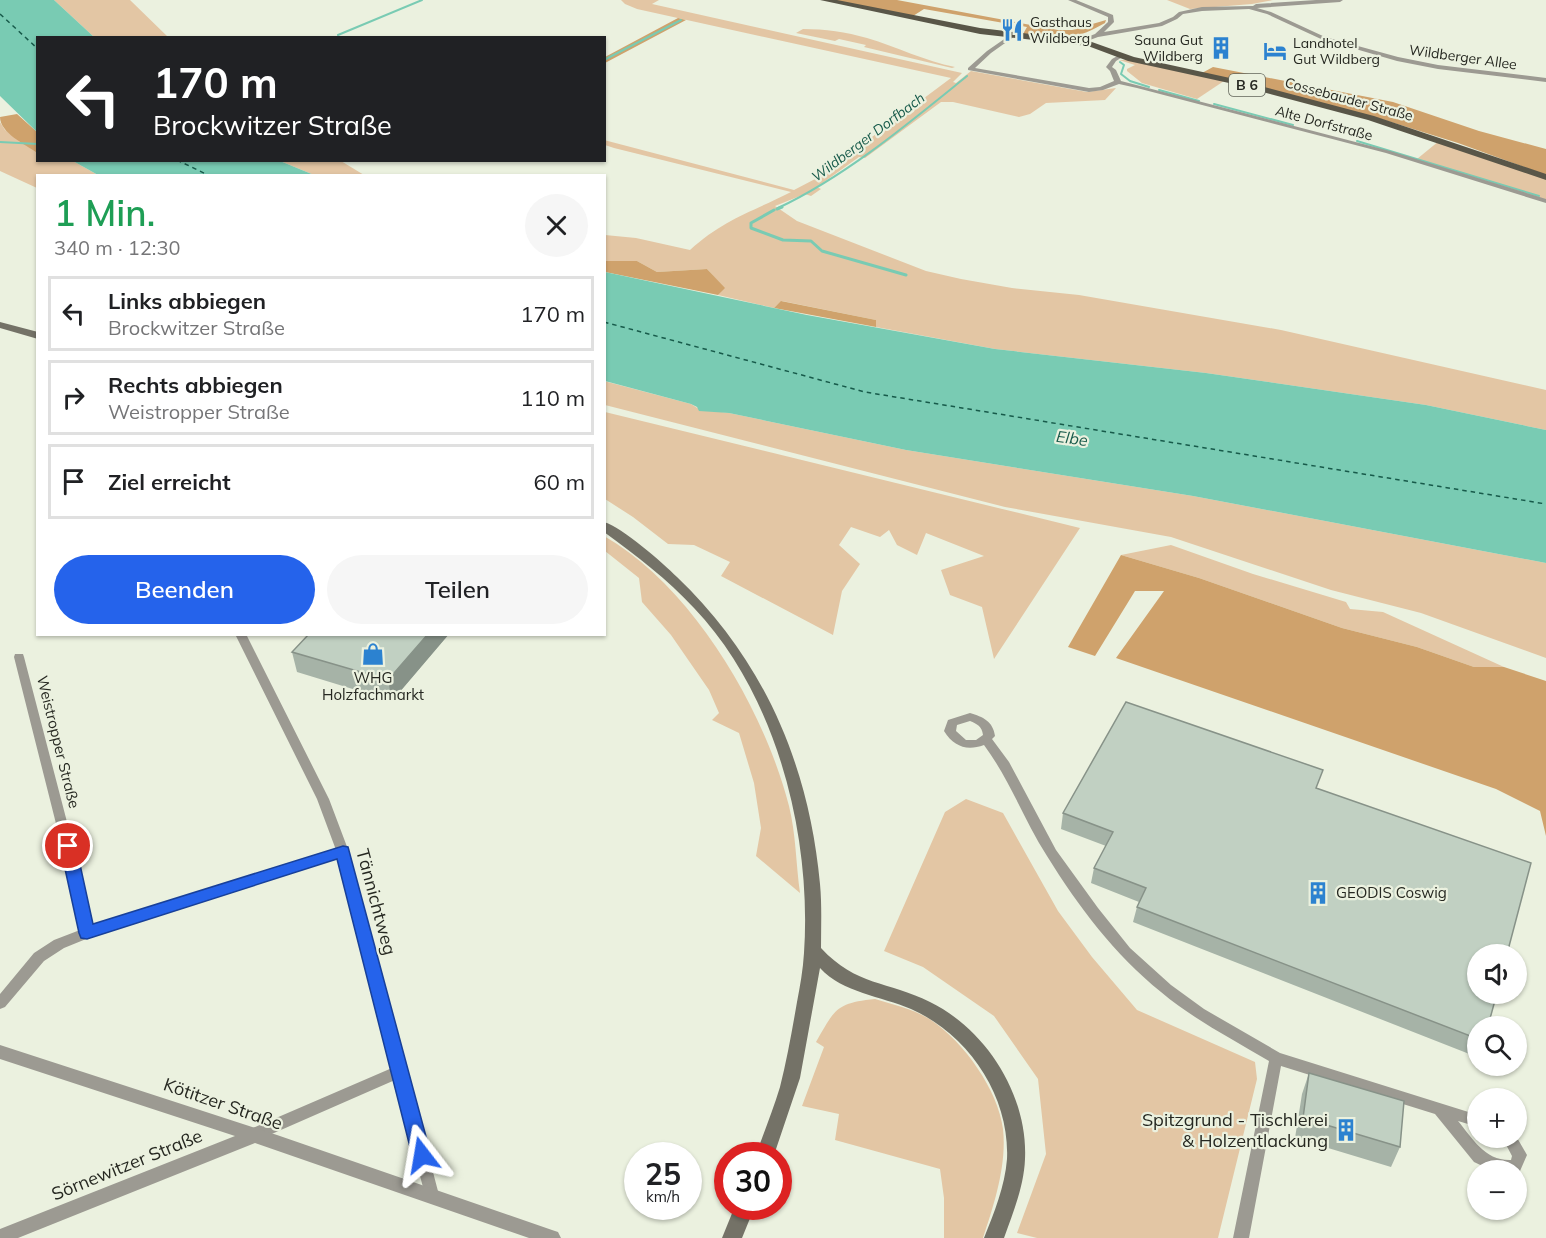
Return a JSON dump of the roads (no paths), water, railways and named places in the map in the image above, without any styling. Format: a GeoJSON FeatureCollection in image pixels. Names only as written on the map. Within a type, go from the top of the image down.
{"type":"FeatureCollection","features":[{"type":"Feature","properties":{"kind":"main road","name":"Cossebauder Straße"},"geometry":{"type":"LineString","coordinates":[[824,0],[1013,35],[1079,42],[1120,56],[1230,81],[1371,118],[1546,177]]}},
{"type":"Feature","properties":{"kind":"main road"},"geometry":{"type":"LineString","coordinates":[[0,325],[36,335]]}},
{"type":"Feature","properties":{"kind":"main road"},"geometry":{"type":"LineString","coordinates":[[606,527],[667,572],[712,619],[752,677],[783,742],[803,806],[813,877],[813,950],[791,1080],[770,1142]]}},
{"type":"Feature","properties":{"kind":"main road"},"geometry":{"type":"LineString","coordinates":[[813,950],[832,969],[859,984],[909,1001],[951,1025],[976,1048],[995,1074],[1011,1112],[1016,1158],[1006,1203],[994,1238]]}},
{"type":"Feature","properties":{"kind":"main road"},"geometry":{"type":"LineString","coordinates":[[732,1238],[739,1220]]}},
{"type":"Feature","properties":{"kind":"street"},"geometry":{"type":"LineString","coordinates":[[1071,0],[1105,12],[1112,18],[1111,22],[1097,35]]}},
{"type":"Feature","properties":{"kind":"street"},"geometry":{"type":"LineString","coordinates":[[1079,42],[1097,35],[1160,25],[1181,13],[1202,9],[1340,0]]}},
{"type":"Feature","properties":{"kind":"street","name":"Wildberger Allee"},"geometry":{"type":"LineString","coordinates":[[1250,7],[1269,13],[1323,38],[1378,54],[1438,67],[1546,80]]}},
{"type":"Feature","properties":{"kind":"street"},"geometry":{"type":"LineString","coordinates":[[1013,35],[970,69],[1089,90],[1101,89],[1118,82],[1113,70],[1109,67],[1120,56]]}},
{"type":"Feature","properties":{"kind":"street","name":"Alte Dorfstraße"},"geometry":{"type":"LineString","coordinates":[[1118,82],[1388,153],[1546,201]]}},
{"type":"Feature","properties":{"kind":"street","name":"Tännichtweg"},"geometry":{"type":"LineString","coordinates":[[241,636],[323,799],[343,852],[432,1195]]}},
{"type":"Feature","properties":{"kind":"street","name":"Weistropper Straße"},"geometry":{"type":"LineString","coordinates":[[19,657],[79,891],[87,933]]}},
{"type":"Feature","properties":{"kind":"street"},"geometry":{"type":"LineString","coordinates":[[986,739],[1002,762],[1051,853],[1125,952],[1166,989],[1191,1007],[1276,1058],[1467,1118]]}},
{"type":"Feature","properties":{"kind":"street"},"geometry":{"type":"LineString","coordinates":[[0,1003],[39,957],[59,944],[87,933],[343,852]]}},
{"type":"Feature","properties":{"kind":"street","name":"Kötitzer Straße"},"geometry":{"type":"LineString","coordinates":[[0,1052],[201,1115],[253,1136],[432,1195],[552,1238]]}},
{"type":"Feature","properties":{"kind":"street"},"geometry":{"type":"LineString","coordinates":[[1241,1238],[1276,1058]]}},
{"type":"Feature","properties":{"kind":"street","name":"Sörnewitzer Straße"},"geometry":{"type":"LineString","coordinates":[[0,1237],[253,1136],[401,1071]]}},
{"type":"Feature","properties":{"kind":"street"},"geometry":{"type":"LineString","coordinates":[[1440,1109],[1467,1142]]}},
{"type":"Feature","properties":{"kind":"street"},"geometry":{"type":"LineString","coordinates":[[1472,1148],[1479,1157],[1499,1167],[1515,1166],[1520,1155],[1516,1148]]}},
{"type":"Feature","properties":{"kind":"water"},"geometry":{"type":"Polygon","coordinates":[[[0,0],[54,0],[93,36],[36,36],[36,131],[0,96],[0,0]]]}},
{"type":"Feature","properties":{"kind":"water"},"geometry":{"type":"Polygon","coordinates":[[[75,162],[282,162],[312,174],[96,174],[75,162]]]}},
{"type":"Feature","properties":{"kind":"water","name":"Elbe"},"geometry":{"type":"Polygon","coordinates":[[[606,272],[807,315],[995,349],[1206,373],[1426,405],[1546,430],[1546,563],[1193,496],[906,450],[729,413],[699,411],[691,404],[606,381],[606,272]]]}},
{"type":"Feature","properties":{"kind":"waterway"},"geometry":{"type":"LineString","coordinates":[[338,35],[422,0]]}},
{"type":"Feature","properties":{"kind":"waterway"},"geometry":{"type":"LineString","coordinates":[[606,59],[681,20]]}},
{"type":"Feature","properties":{"kind":"waterway"},"geometry":{"type":"LineString","coordinates":[[1120,62],[1124,65],[1121,74],[1130,81],[1149,87]]}},
{"type":"Feature","properties":{"kind":"waterway","name":"Wildberger Dorfbach"},"geometry":{"type":"LineString","coordinates":[[778,208],[852,165],[967,76]]}},
{"type":"Feature","properties":{"kind":"waterway"},"geometry":{"type":"LineString","coordinates":[[1159,90],[1199,101]]}},
{"type":"Feature","properties":{"kind":"waterway"},"geometry":{"type":"LineString","coordinates":[[1214,104],[1293,125]]}},
{"type":"Feature","properties":{"kind":"waterway"},"geometry":{"type":"LineString","coordinates":[[1357,141],[1539,196]]}},
{"type":"Feature","properties":{"kind":"waterway"},"geometry":{"type":"LineString","coordinates":[[0,142],[36,144]]}},
{"type":"Feature","properties":{"kind":"waterway","name":"Wildberger Dorfbach"},"geometry":{"type":"LineString","coordinates":[[777,209],[782,207]]}},
{"type":"Feature","properties":{"kind":"waterway","name":"Wildberger Dorfbach"},"geometry":{"type":"LineString","coordinates":[[774,210],[751,223],[751,228],[783,240],[811,241],[822,251],[906,275]]}},
{"type":"Feature","properties":{"kind":"place","name":"Gasthaus Wildberg"},"geometry":{"type":"Point","coordinates":[1012,30]}},
{"type":"Feature","properties":{"kind":"place","name":"Sauna Gut Wildberg"},"geometry":{"type":"Point","coordinates":[1221,48]}},
{"type":"Feature","properties":{"kind":"place","name":"Landhotel Gut Wildberg"},"geometry":{"type":"Point","coordinates":[1275,51]}},
{"type":"Feature","properties":{"kind":"place","name":"WHG Holzfachmarkt"},"geometry":{"type":"Point","coordinates":[373,654]}},
{"type":"Feature","properties":{"kind":"place","name":"GEODIS Coswig"},"geometry":{"type":"Point","coordinates":[1318,893]}},
{"type":"Feature","properties":{"kind":"place","name":"Spitzgrund - Tischlerei & Holzentlackung"},"geometry":{"type":"Point","coordinates":[1346,1130]}}]}
